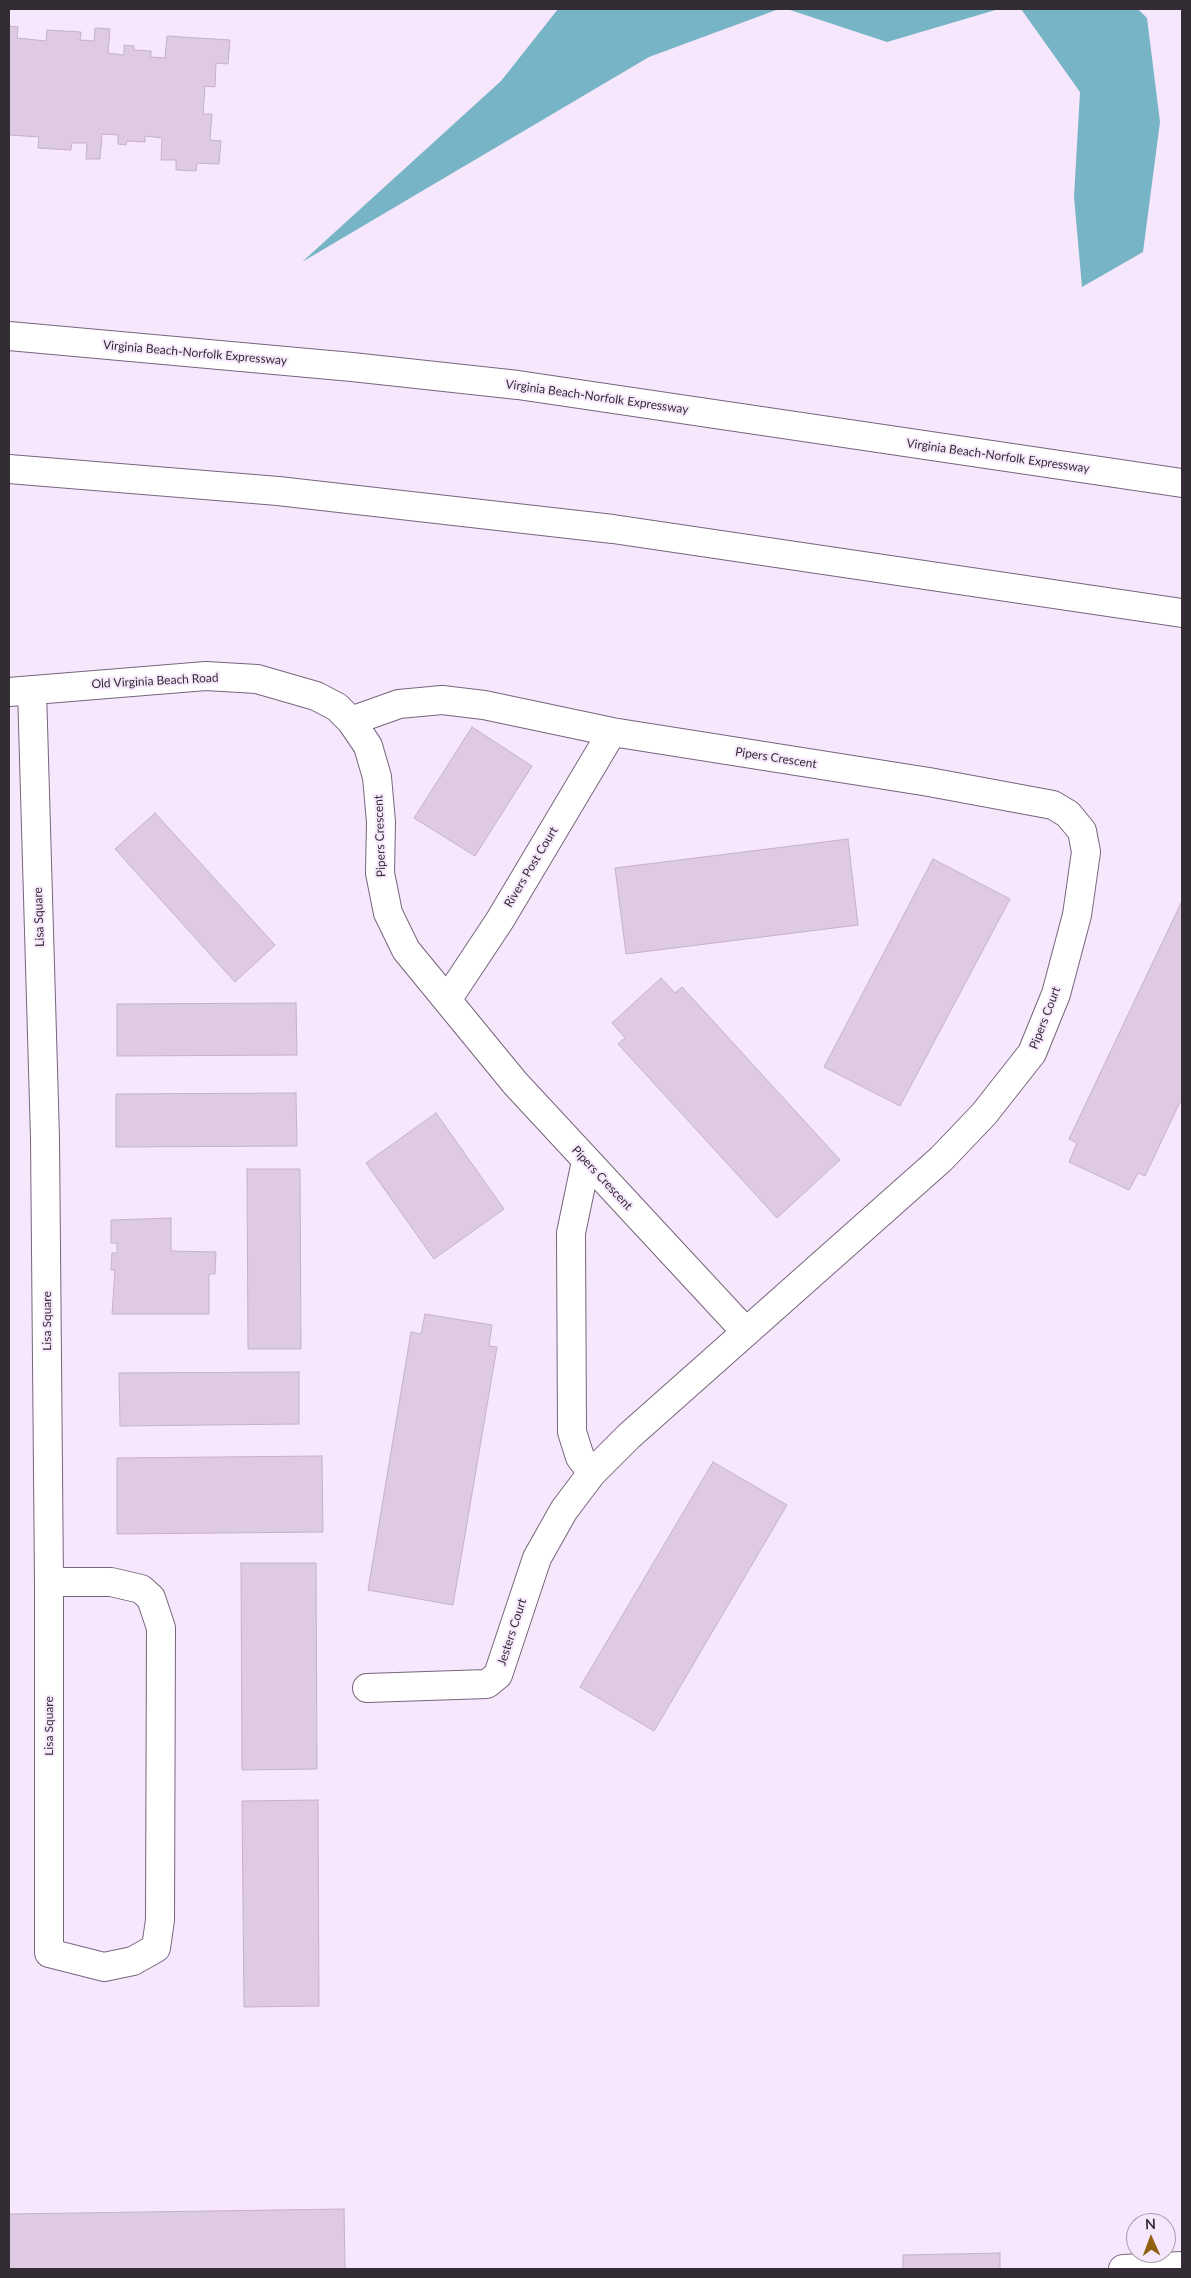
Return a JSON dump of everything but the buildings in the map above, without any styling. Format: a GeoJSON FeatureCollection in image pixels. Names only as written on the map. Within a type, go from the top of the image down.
{"type":"FeatureCollection","features":[{"type":"Feature","properties":{"kind":"main road","name":"Virginia Beach-Norfolk Expressway"},"geometry":{"type":"LineString","coordinates":[[9,336],[352,367],[518,385],[1182,483]]}},
{"type":"Feature","properties":{"kind":"main road"},"geometry":{"type":"LineString","coordinates":[[9,470],[278,491],[613,529],[1182,613]]}},
{"type":"Feature","properties":{"kind":"main road","name":"Old Virginia Beach Road"},"geometry":{"type":"LineString","coordinates":[[20,691],[206,676],[257,680],[316,696],[337,707],[351,721]]}},
{"type":"Feature","properties":{"kind":"main road","name":"Lisa Square"},"geometry":{"type":"LineString","coordinates":[[20,691],[45,1138],[49,1582],[49,1953],[104,1967],[133,1961],[156,1948],[160,1920],[161,1628],[151,1598],[141,1589],[111,1582],[49,1582]]}},
{"type":"Feature","properties":{"kind":"main road","name":"Pipers Crescent"},"geometry":{"type":"LineString","coordinates":[[746,1332],[515,1083],[406,950],[388,913],[380,873],[381,822],[377,777],[368,746],[351,721],[399,704],[442,700],[484,705],[612,732],[881,775]]}},
{"type":"Feature","properties":{"kind":"main road","name":"Rivers Post Court"},"geometry":{"type":"LineString","coordinates":[[447,1000],[500,920],[612,732]]}},
{"type":"Feature","properties":{"kind":"main road","name":"Pipers Court"},"geometry":{"type":"LineString","coordinates":[[746,1332],[941,1159],[984,1114],[1032,1053],[1056,994],[1077,915],[1086,852],[1082,831],[1068,814],[1053,805],[881,775]]}},
{"type":"Feature","properties":{"kind":"main road"},"geometry":{"type":"LineString","coordinates":[[586,1160],[571,1233],[572,1432],[580,1457],[592,1473]]}},
{"type":"Feature","properties":{"kind":"main road","name":"Jesters Court"},"geometry":{"type":"LineString","coordinates":[[368,1688],[487,1684],[498,1675],[537,1558],[564,1510],[592,1473],[630,1436],[746,1332]]}},
{"type":"Feature","properties":{"kind":"main road"},"geometry":{"type":"LineString","coordinates":[[1123,2269],[1182,2266]]}},
{"type":"Feature","properties":{"kind":"water"},"geometry":{"type":"Polygon","coordinates":[[[558,9],[779,9],[649,57],[302,262],[501,81],[558,9]]]}},
{"type":"Feature","properties":{"kind":"water"},"geometry":{"type":"Polygon","coordinates":[[[787,9],[999,9],[887,42],[787,9]]]}},
{"type":"Feature","properties":{"kind":"water"},"geometry":{"type":"Polygon","coordinates":[[[1021,9],[1138,9],[1147,18],[1160,122],[1143,252],[1082,287],[1074,197],[1080,92],[1021,9]]]}}]}
